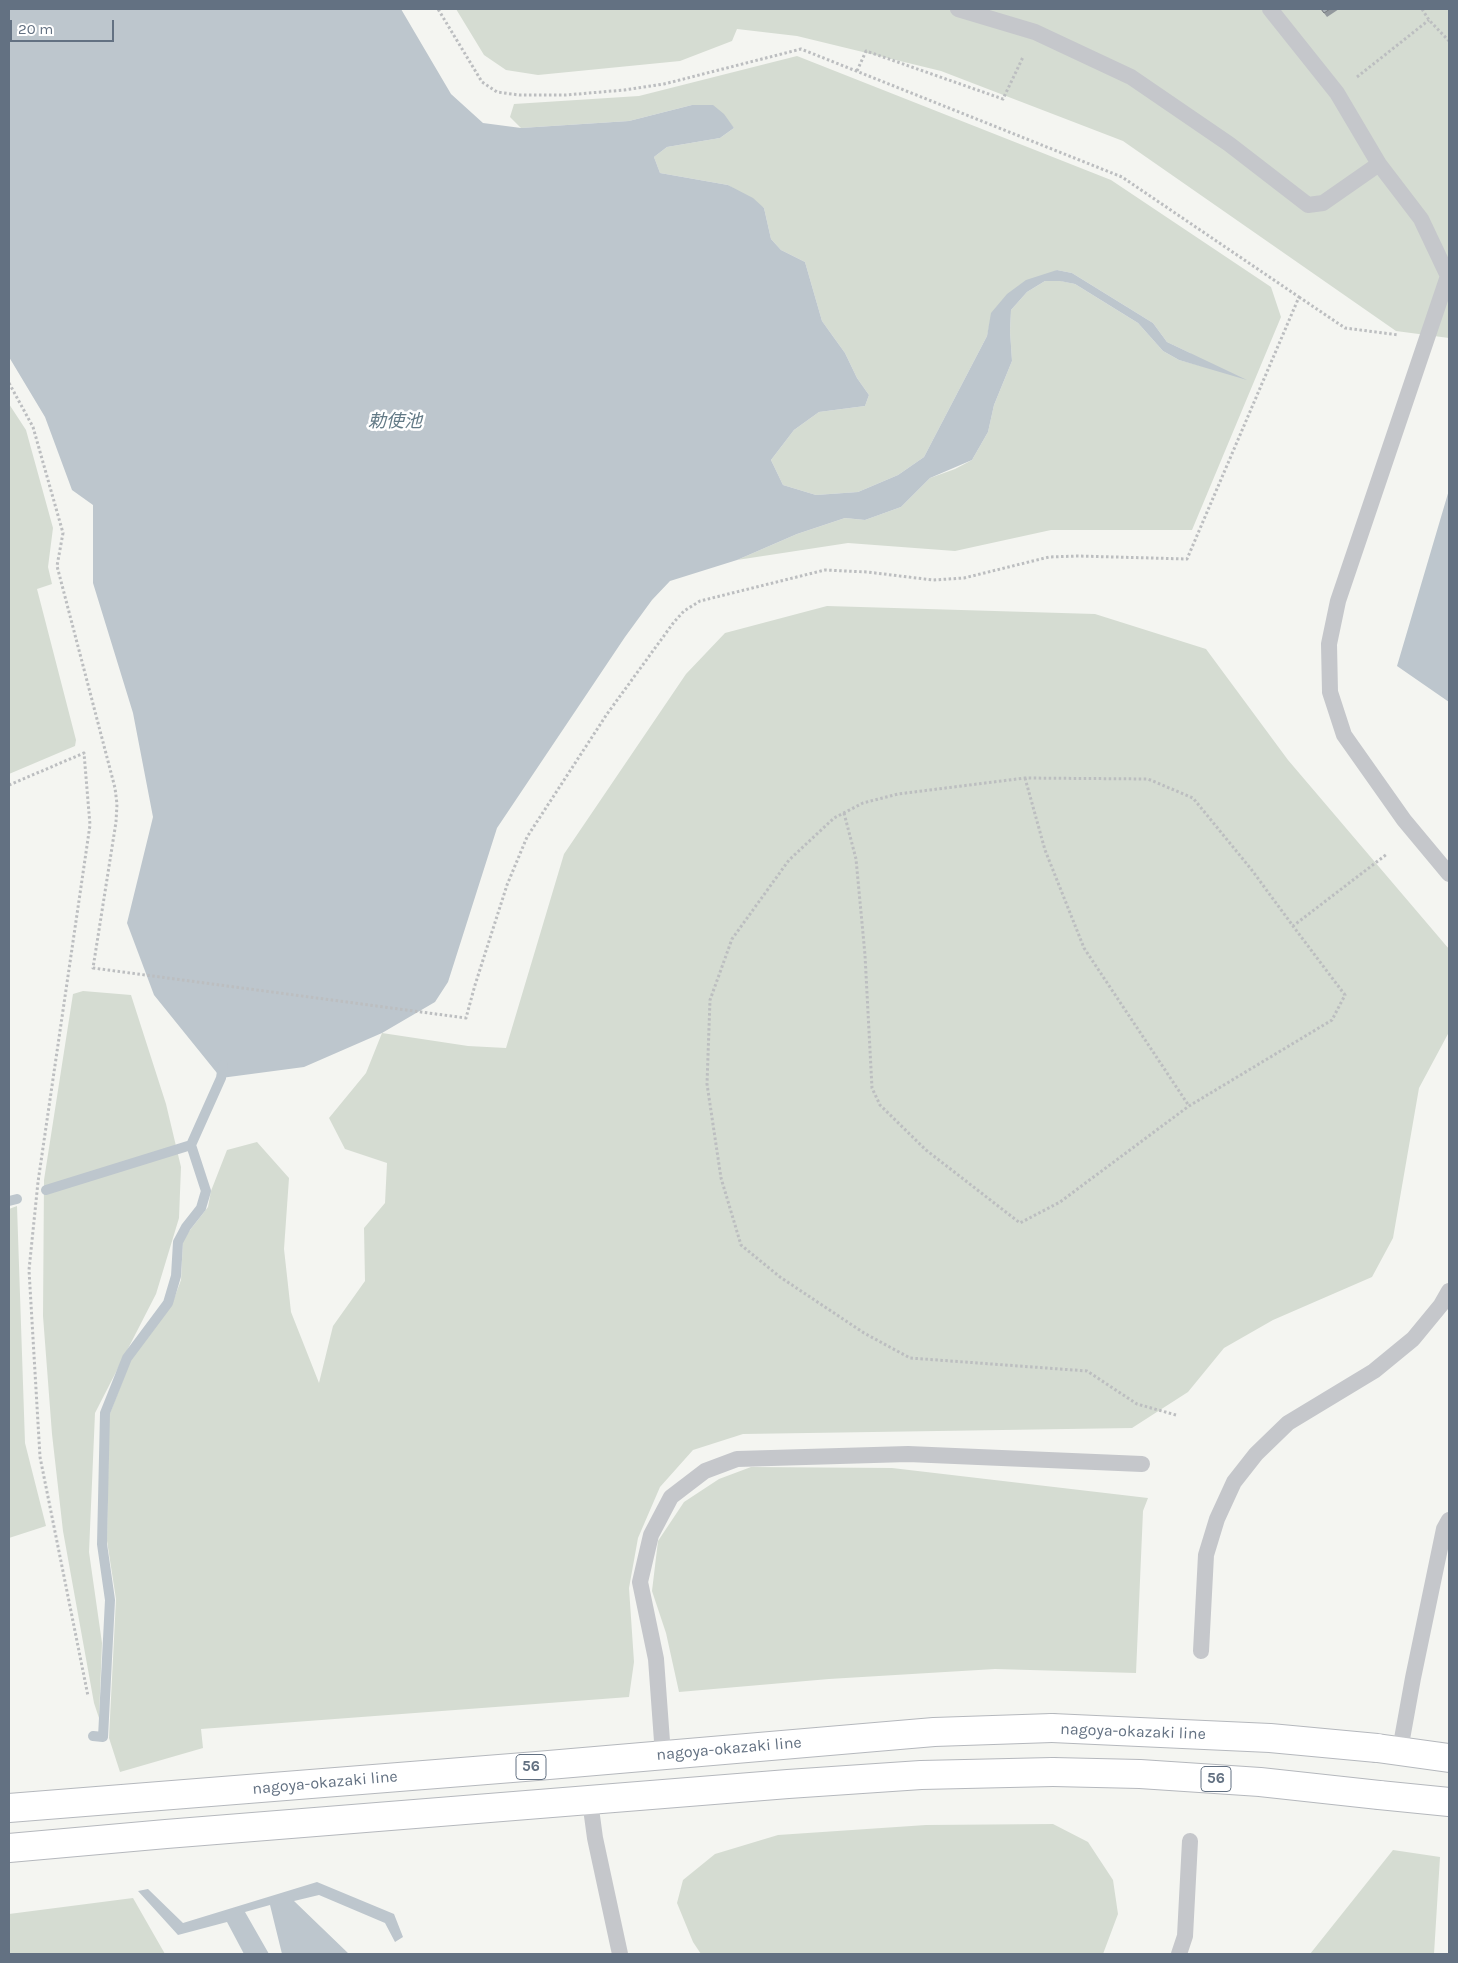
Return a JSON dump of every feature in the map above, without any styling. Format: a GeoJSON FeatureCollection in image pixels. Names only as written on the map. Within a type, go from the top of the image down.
{"type":"FeatureCollection","features":[{"type":"Feature","properties":{"kind":"main road","name":"nagoya-okazaki line"},"geometry":{"type":"LineString","coordinates":[[9,1808],[934,1732],[1052,1728],[1270,1738],[1389,1749],[1449,1758]]}},
{"type":"Feature","properties":{"kind":"main road","name":"56"},"geometry":{"type":"LineString","coordinates":[[9,1848],[186,1832],[921,1775],[1053,1772],[1140,1774],[1233,1780],[1449,1802]]}},
{"type":"Feature","properties":{"kind":"lane"},"geometry":{"type":"LineString","coordinates":[[958,9],[1035,32],[1131,77],[1229,144],[1308,205],[1323,203],[1379,164]]}},
{"type":"Feature","properties":{"kind":"lane"},"geometry":{"type":"LineString","coordinates":[[1270,9],[1338,93],[1379,164],[1421,219],[1448,276],[1338,601],[1329,644],[1330,692],[1344,735],[1404,820],[1449,874]]}},
{"type":"Feature","properties":{"kind":"lane"},"geometry":{"type":"LineString","coordinates":[[1200,1650],[1206,1555],[1217,1519],[1234,1482],[1256,1454],[1288,1423],[1374,1371],[1413,1339],[1449,1291]]}},
{"type":"Feature","properties":{"kind":"lane"},"geometry":{"type":"LineString","coordinates":[[663,1755],[656,1658],[640,1582],[651,1535],[671,1497],[705,1472],[737,1459],[908,1454],[1142,1464]]}},
{"type":"Feature","properties":{"kind":"lane"},"geometry":{"type":"LineString","coordinates":[[1389,1749],[1413,1678],[1444,1529],[1449,1520]]}},
{"type":"Feature","properties":{"kind":"lane"},"geometry":{"type":"LineString","coordinates":[[590,1800],[595,1838],[620,1954]]}},
{"type":"Feature","properties":{"kind":"lane"},"geometry":{"type":"LineString","coordinates":[[1180,1954],[1185,1936],[1190,1840]]}},
{"type":"Feature","properties":{"kind":"path"},"geometry":{"type":"LineString","coordinates":[[438,9],[482,82],[497,92],[519,95],[566,95],[656,85],[801,49],[1122,177],[1345,328],[1399,335]]}},
{"type":"Feature","properties":{"kind":"path"},"geometry":{"type":"LineString","coordinates":[[1422,9],[1429,20],[1449,41]]}},
{"type":"Feature","properties":{"kind":"path"},"geometry":{"type":"LineString","coordinates":[[1338,93],[1429,20]]}},
{"type":"Feature","properties":{"kind":"path"},"geometry":{"type":"LineString","coordinates":[[857,71],[866,51],[1003,99],[1035,32]]}},
{"type":"Feature","properties":{"kind":"path"},"geometry":{"type":"LineString","coordinates":[[9,383],[33,427],[63,533],[57,566],[115,788],[117,804],[116,822],[92,968],[466,1018],[507,885],[527,837],[607,714],[684,611],[700,601],[825,570],[868,572],[933,580],[964,578],[1049,557],[1187,559],[1299,297]]}},
{"type":"Feature","properties":{"kind":"path"},"geometry":{"type":"LineString","coordinates":[[9,785],[84,753],[90,825],[38,1182],[29,1270],[40,1457],[88,1696]]}},
{"type":"Feature","properties":{"kind":"path"},"geometry":{"type":"LineString","coordinates":[[1025,778],[1045,850],[1084,948],[1190,1106]]}},
{"type":"Feature","properties":{"kind":"path"},"geometry":{"type":"LineString","coordinates":[[844,813],[856,868],[865,955],[872,1088],[880,1105],[926,1150],[1020,1223],[1060,1202],[1190,1106],[1332,1020],[1345,995],[1252,869],[1193,798],[1148,779],[1025,778],[898,794],[863,804],[844,813],[834,818],[788,860],[732,939],[710,1000],[707,1084],[721,1178],[741,1245],[795,1287],[864,1333],[910,1358],[1086,1371],[1138,1404],[1176,1415]]}},
{"type":"Feature","properties":{"kind":"path"},"geometry":{"type":"LineString","coordinates":[[1293,926],[1387,854]]}},
{"type":"Feature","properties":{"kind":"shaded area"},"geometry":{"type":"Polygon","coordinates":[[[456,9],[1449,9],[1449,338],[1396,331],[1123,141],[941,71],[797,36],[737,29],[732,41],[680,61],[538,75],[506,70],[484,55],[456,9]]]}},
{"type":"Feature","properties":{"kind":"shaded area"},"geometry":{"type":"Polygon","coordinates":[[[797,56],[1111,180],[1271,287],[1281,317],[1192,530],[1051,530],[955,551],[848,543],[737,560],[797,534],[845,518],[865,520],[901,507],[930,478],[955,469],[972,460],[988,432],[994,405],[1012,361],[1011,310],[1027,292],[1045,281],[1061,281],[1075,284],[1138,323],[1163,351],[1179,360],[1205,367],[1190,353],[1167,342],[1153,323],[1072,273],[1057,270],[992,313],[987,336],[924,457],[898,475],[858,492],[816,495],[783,485],[771,460],[794,430],[819,412],[865,406],[869,395],[857,378],[845,353],[822,321],[805,262],[781,250],[771,239],[764,208],[728,185],[660,173],[654,157],[667,147],[720,138],[734,128],[712,105],[692,105],[629,121],[521,128],[510,117],[514,104],[639,96],[797,56]]]}},
{"type":"Feature","properties":{"kind":"shaded area"},"geometry":{"type":"Polygon","coordinates":[[[9,404],[26,430],[53,528],[48,567],[52,584],[37,589],[76,740],[75,746],[9,774],[9,404]]]}},
{"type":"Feature","properties":{"kind":"shaded area"},"geometry":{"type":"Polygon","coordinates":[[[827,606],[1095,614],[1206,649],[1288,760],[1449,949],[1449,1032],[1419,1088],[1393,1238],[1372,1277],[1273,1320],[1224,1348],[1188,1392],[1132,1428],[743,1434],[693,1450],[660,1487],[638,1538],[629,1588],[634,1662],[629,1697],[201,1729],[203,1748],[120,1772],[109,1738],[116,1599],[107,1541],[109,1416],[131,1359],[172,1304],[181,1280],[183,1239],[208,1207],[211,1191],[227,1150],[257,1142],[289,1178],[284,1249],[291,1312],[319,1383],[333,1326],[365,1281],[364,1228],[385,1203],[387,1163],[345,1149],[329,1118],[366,1073],[382,1033],[468,1046],[506,1048],[564,854],[686,674],[725,633],[827,606]]]}},
{"type":"Feature","properties":{"kind":"shaded area"},"geometry":{"type":"Polygon","coordinates":[[[83,991],[131,995],[166,1104],[181,1167],[179,1218],[156,1294],[95,1413],[89,1552],[102,1643],[99,1718],[94,1703],[63,1531],[52,1434],[43,1316],[44,1180],[73,994],[83,991]]]}},
{"type":"Feature","properties":{"kind":"shaded area"},"geometry":{"type":"Polygon","coordinates":[[[17,1206],[25,1443],[46,1526],[9,1538],[9,1209],[17,1206]]]}},
{"type":"Feature","properties":{"kind":"shaded area"},"geometry":{"type":"Polygon","coordinates":[[[751,1467],[892,1468],[1148,1498],[1143,1511],[1136,1673],[995,1669],[829,1679],[679,1692],[666,1633],[652,1591],[658,1541],[684,1502],[719,1479],[751,1467]]]}},
{"type":"Feature","properties":{"kind":"shaded area"},"geometry":{"type":"Polygon","coordinates":[[[1053,1824],[1088,1842],[1113,1880],[1118,1914],[1103,1954],[701,1954],[693,1942],[677,1903],[683,1880],[715,1854],[778,1835],[926,1825],[1053,1824]]]}},
{"type":"Feature","properties":{"kind":"shaded area"},"geometry":{"type":"Polygon","coordinates":[[[1393,1850],[1440,1857],[1434,1954],[1310,1954],[1393,1850]]]}},
{"type":"Feature","properties":{"kind":"shaded area"},"geometry":{"type":"Polygon","coordinates":[[[133,1898],[165,1954],[9,1954],[9,1914],[133,1898]]]}},
{"type":"Feature","properties":{"kind":"water","name":"勅使池"},"geometry":{"type":"Polygon","coordinates":[[[9,9],[401,9],[451,94],[483,123],[521,128],[629,121],[692,105],[713,105],[724,114],[734,128],[720,138],[667,147],[654,157],[660,173],[728,185],[753,198],[764,208],[771,239],[781,250],[805,262],[822,321],[845,353],[857,378],[869,395],[865,406],[819,412],[794,430],[771,460],[783,485],[816,495],[858,492],[898,475],[924,457],[987,336],[991,313],[1007,294],[1026,280],[1057,270],[1072,273],[1153,323],[1167,342],[1247,380],[1179,360],[1163,351],[1138,323],[1075,284],[1045,281],[1027,292],[1011,310],[1012,361],[994,405],[988,432],[972,460],[930,478],[901,507],[865,520],[845,518],[797,534],[737,560],[670,581],[652,600],[625,637],[497,828],[448,982],[435,1002],[382,1033],[304,1067],[221,1078],[154,995],[127,923],[153,817],[133,713],[93,583],[93,505],[72,490],[45,417],[9,357],[9,9]]]}},
{"type":"Feature","properties":{"kind":"water"},"geometry":{"type":"Polygon","coordinates":[[[1449,490],[1449,702],[1397,666],[1449,490]]]}},
{"type":"Feature","properties":{"kind":"water"},"geometry":{"type":"Polygon","coordinates":[[[317,1882],[394,1914],[403,1937],[395,1942],[385,1923],[319,1895],[294,1901],[349,1954],[282,1954],[270,1905],[245,1912],[269,1954],[244,1954],[227,1922],[178,1935],[138,1891],[148,1889],[183,1923],[317,1882]]]}},
{"type":"Feature","properties":{"kind":"building"},"geometry":{"type":"Polygon","coordinates":[[[1321,9],[1330,9],[1324,13],[1321,9]]]}},
{"type":"Feature","properties":{"kind":"waterway"},"geometry":{"type":"LineString","coordinates":[[93,1736],[103,1737],[110,1600],[102,1544],[105,1413],[127,1358],[168,1303],[176,1276],[178,1242],[186,1227],[201,1208],[206,1191],[191,1145],[221,1078],[223,1065]]}},
{"type":"Feature","properties":{"kind":"waterway"},"geometry":{"type":"LineString","coordinates":[[46,1190],[191,1145]]}},
{"type":"Feature","properties":{"kind":"waterway"},"geometry":{"type":"LineString","coordinates":[[9,1201],[17,1199]]}}]}
